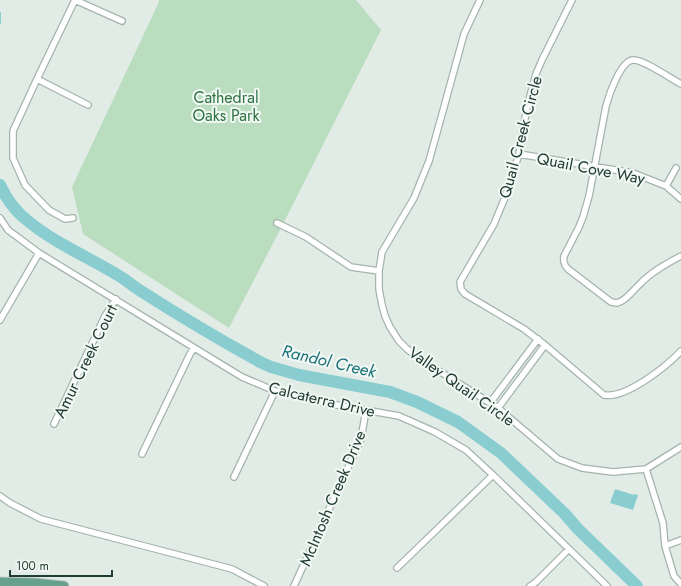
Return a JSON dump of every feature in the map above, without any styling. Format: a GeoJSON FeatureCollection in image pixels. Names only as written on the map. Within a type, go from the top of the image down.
{"type":"FeatureCollection","features":[{"type":"Feature","properties":{"kind":"main road"},"geometry":{"type":"LineString","coordinates":[[0,582],[36,583],[64,586]]}},
{"type":"Feature","properties":{"kind":"street"},"geometry":{"type":"LineString","coordinates":[[73,218],[65,219],[49,210],[25,185],[13,158],[14,130],[75,0],[122,21]]}},
{"type":"Feature","properties":{"kind":"street","name":"Valley Quail Circle"},"geometry":{"type":"LineString","coordinates":[[480,0],[464,34],[429,161],[414,198],[382,252],[379,271],[379,289],[382,305],[390,327],[407,349],[420,359],[498,408],[558,459],[582,468],[613,472],[646,468],[681,448]]}},
{"type":"Feature","properties":{"kind":"street","name":"Quail Creek Circle"},"geometry":{"type":"LineString","coordinates":[[572,0],[536,74],[527,107],[519,154],[503,202],[494,224],[460,282],[461,288],[465,294],[538,339],[604,395],[610,396],[620,393],[640,384],[668,364],[681,351]]}},
{"type":"Feature","properties":{"kind":"street"},"geometry":{"type":"LineString","coordinates":[[681,84],[640,61],[631,60],[623,66],[610,92],[589,196],[579,228],[564,256],[564,264],[568,269],[611,302],[617,303],[626,299],[638,285],[662,266],[681,256]]}},
{"type":"Feature","properties":{"kind":"street"},"geometry":{"type":"LineString","coordinates":[[37,79],[88,104]]}},
{"type":"Feature","properties":{"kind":"street","name":"Quail Cove Way"},"geometry":{"type":"LineString","coordinates":[[519,154],[633,173],[666,186],[681,199]]}},
{"type":"Feature","properties":{"kind":"street"},"geometry":{"type":"LineString","coordinates":[[666,186],[676,168]]}},
{"type":"Feature","properties":{"kind":"street","name":"Calcaterra Drive"},"geometry":{"type":"LineString","coordinates":[[0,218],[8,230],[39,253],[242,377],[275,390],[320,402],[399,416],[435,432],[466,450],[607,586]]}},
{"type":"Feature","properties":{"kind":"street"},"geometry":{"type":"LineString","coordinates":[[278,223],[306,237],[351,268],[379,271]]}},
{"type":"Feature","properties":{"kind":"street"},"geometry":{"type":"LineString","coordinates":[[0,320],[39,253]]}},
{"type":"Feature","properties":{"kind":"street","name":"Amur Creek Court"},"geometry":{"type":"LineString","coordinates":[[54,424],[105,316],[116,299]]}},
{"type":"Feature","properties":{"kind":"street"},"geometry":{"type":"LineString","coordinates":[[490,403],[538,339]]}},
{"type":"Feature","properties":{"kind":"street"},"geometry":{"type":"LineString","coordinates":[[498,408],[545,345]]}},
{"type":"Feature","properties":{"kind":"street"},"geometry":{"type":"LineString","coordinates":[[142,454],[194,348]]}},
{"type":"Feature","properties":{"kind":"street"},"geometry":{"type":"LineString","coordinates":[[234,477],[275,390]]}},
{"type":"Feature","properties":{"kind":"street","name":"McIntosh Creek Drive"},"geometry":{"type":"LineString","coordinates":[[294,586],[361,439],[366,410]]}},
{"type":"Feature","properties":{"kind":"street"},"geometry":{"type":"LineString","coordinates":[[646,468],[662,523],[674,576],[681,584]]}},
{"type":"Feature","properties":{"kind":"street"},"geometry":{"type":"LineString","coordinates":[[397,568],[493,475]]}},
{"type":"Feature","properties":{"kind":"street"},"geometry":{"type":"LineString","coordinates":[[0,496],[10,503],[41,519],[232,569],[264,586]]}},
{"type":"Feature","properties":{"kind":"street"},"geometry":{"type":"LineString","coordinates":[[666,546],[681,540]]}},
{"type":"Feature","properties":{"kind":"street"},"geometry":{"type":"LineString","coordinates":[[530,586],[536,582],[569,549]]}},
{"type":"Feature","properties":{"kind":"green space","name":"Cathedral Oaks Park"},"geometry":{"type":"Polygon","coordinates":[[[159,0],[356,0],[381,30],[229,328],[83,234],[72,187],[159,0]]]}},
{"type":"Feature","properties":{"kind":"water"},"geometry":{"type":"Polygon","coordinates":[[[615,489],[638,495],[633,510],[610,503],[615,489]]]}},
{"type":"Feature","properties":{"kind":"waterway"},"geometry":{"type":"LineString","coordinates":[[0,13],[0,23]]}},
{"type":"Feature","properties":{"kind":"waterway","name":"Randol Creek"},"geometry":{"type":"LineString","coordinates":[[0,185],[15,209],[39,230],[124,279],[217,338],[262,363],[299,375],[390,392],[417,402],[458,422],[501,453],[637,586]]}}]}
